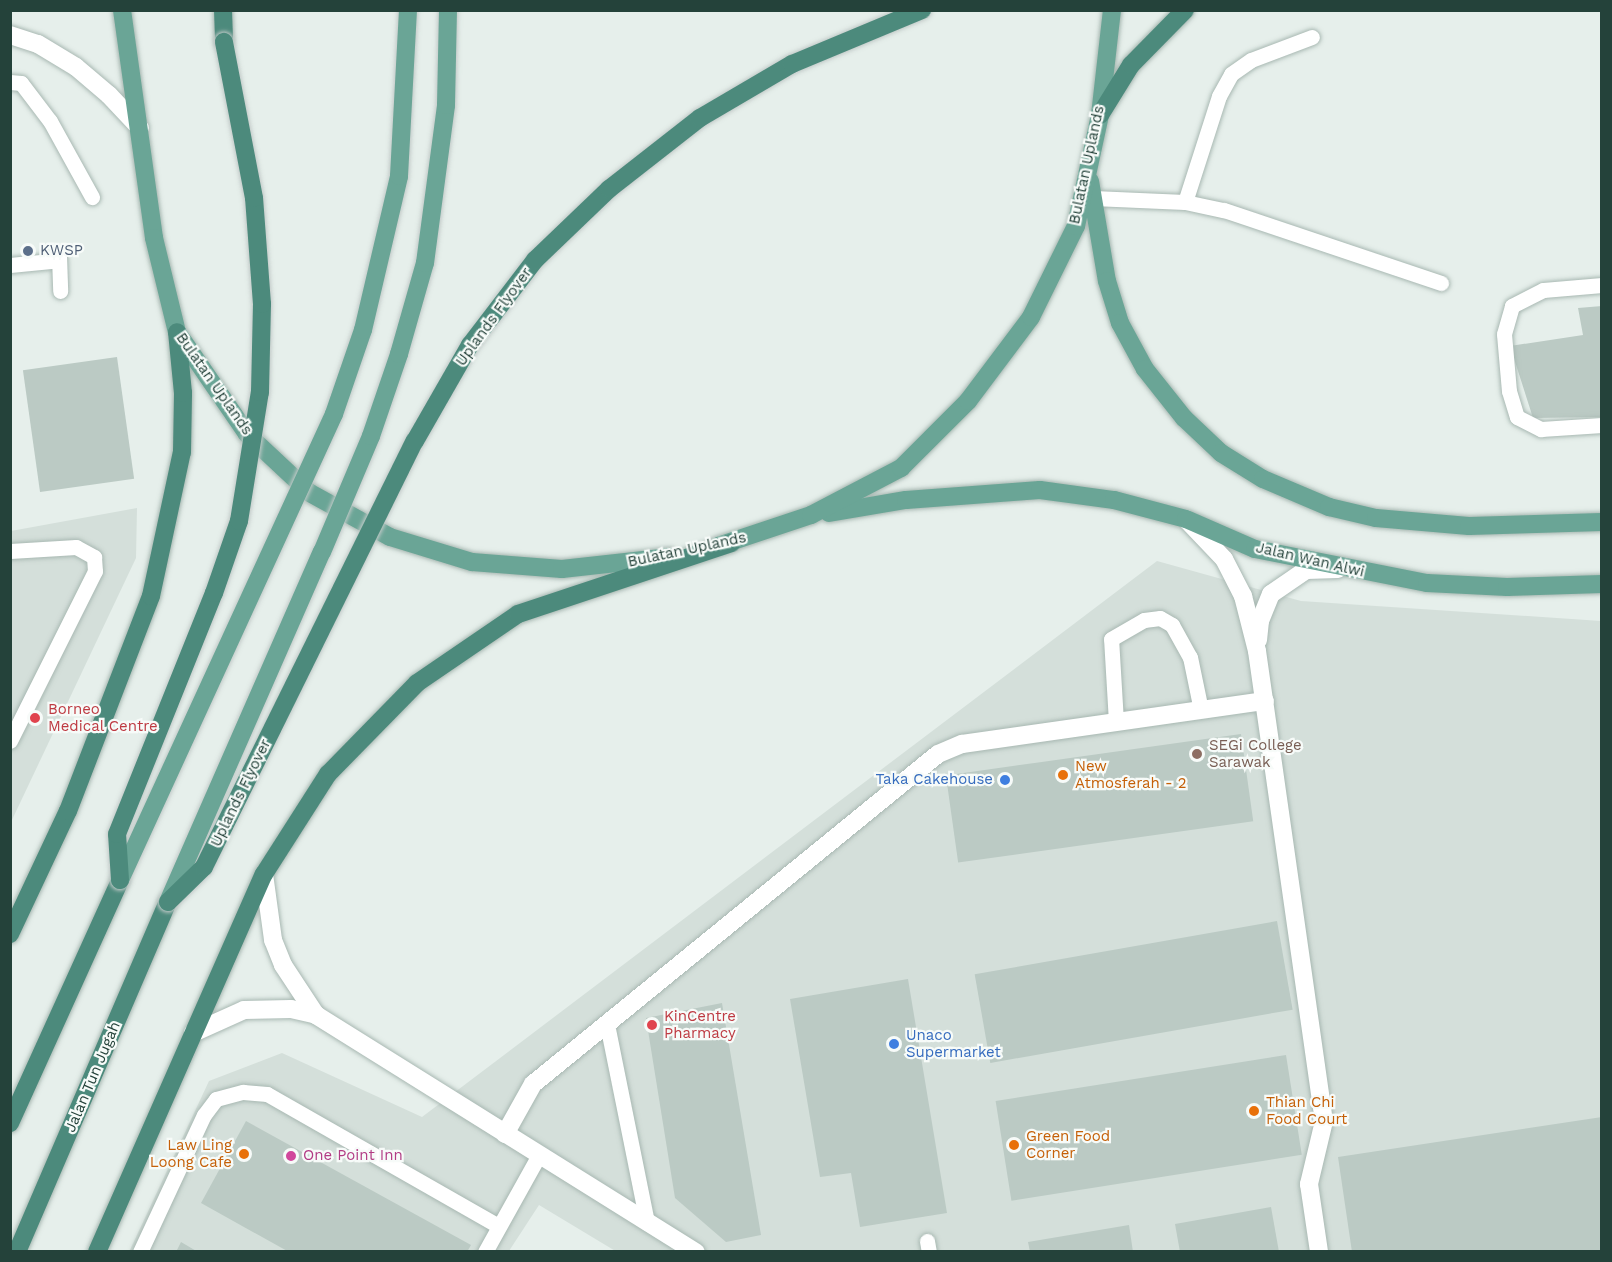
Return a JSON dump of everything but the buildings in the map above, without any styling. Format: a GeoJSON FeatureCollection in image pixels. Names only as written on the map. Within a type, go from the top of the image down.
{"type":"FeatureCollection","features":[{"type":"Feature","properties":{"kind":"highway"},"geometry":{"type":"LineString","coordinates":[[10,1123],[120,880],[117,834],[232,541],[251,465],[258,413],[262,304],[254,198],[224,42],[223,10]]}},
{"type":"Feature","properties":{"kind":"highway","name":"Uplands Flyover"},"geometry":{"type":"LineString","coordinates":[[168,902],[204,867],[415,441],[464,354],[535,260],[609,189],[700,118],[792,64],[922,10]]}},
{"type":"Feature","properties":{"kind":"highway"},"geometry":{"type":"LineString","coordinates":[[1100,115],[1131,65],[1185,10]]}},
{"type":"Feature","properties":{"kind":"highway"},"geometry":{"type":"LineString","coordinates":[[10,934],[68,812],[151,596],[182,452],[183,393],[177,332]]}},
{"type":"Feature","properties":{"kind":"highway"},"geometry":{"type":"LineString","coordinates":[[97,1251],[264,874],[328,774],[417,683],[518,614],[732,543]]}},
{"type":"Feature","properties":{"kind":"highway","name":"Jalan Tun Jugah"},"geometry":{"type":"LineString","coordinates":[[17,1251],[168,902]]}},
{"type":"Feature","properties":{"kind":"main road","name":"Bulatan Uplands"},"geometry":{"type":"LineString","coordinates":[[122,10],[154,237],[177,332],[247,434],[310,493],[390,537],[483,563],[562,569],[645,562],[732,543],[811,515],[901,468],[968,401],[1031,317],[1076,226],[1100,115],[1112,10]]}},
{"type":"Feature","properties":{"kind":"main road"},"geometry":{"type":"LineString","coordinates":[[120,880],[334,414],[363,330],[399,176],[408,10]]}},
{"type":"Feature","properties":{"kind":"main road","name":"Uplands Flyover"},"geometry":{"type":"LineString","coordinates":[[168,902],[371,436],[425,263],[446,105],[448,10]]}},
{"type":"Feature","properties":{"kind":"main road"},"geometry":{"type":"LineString","coordinates":[[1089,173],[1107,281],[1120,323],[1145,369],[1184,418],[1221,453],[1263,480],[1329,507],[1376,518],[1469,526],[1602,522]]}},
{"type":"Feature","properties":{"kind":"main road","name":"Jalan Wan Alwi"},"geometry":{"type":"LineString","coordinates":[[811,515],[906,500],[1040,490],[1114,500],[1186,519],[1255,549],[1344,569],[1427,583],[1507,587],[1602,584]]}},
{"type":"Feature","properties":{"kind":"street"},"geometry":{"type":"LineString","coordinates":[[10,35],[38,44],[76,67],[140,128]]}},
{"type":"Feature","properties":{"kind":"street"},"geometry":{"type":"LineString","coordinates":[[1186,519],[1224,559],[1243,596],[1257,651],[1295,901],[1324,1121],[1309,1184],[1319,1251]]}},
{"type":"Feature","properties":{"kind":"street"},"geometry":{"type":"LineString","coordinates":[[1257,651],[1260,621],[1271,594],[1306,570],[1344,569]]}},
{"type":"Feature","properties":{"kind":"street"},"geometry":{"type":"LineString","coordinates":[[505,1134],[533,1084],[938,754],[962,744],[1265,701]]}},
{"type":"Feature","properties":{"kind":"street"},"geometry":{"type":"LineString","coordinates":[[264,874],[273,940],[283,965],[316,1015]]}},
{"type":"Feature","properties":{"kind":"street"},"geometry":{"type":"LineString","coordinates":[[193,1033],[244,1010],[291,1008],[316,1015],[647,1223],[696,1251]]}},
{"type":"Feature","properties":{"kind":"lane"},"geometry":{"type":"LineString","coordinates":[[1185,202],[1208,127],[1231,74],[1251,60],[1312,36]]}},
{"type":"Feature","properties":{"kind":"lane"},"geometry":{"type":"LineString","coordinates":[[10,82],[21,83],[50,121],[92,197]]}},
{"type":"Feature","properties":{"kind":"lane"},"geometry":{"type":"LineString","coordinates":[[1093,198],[1185,202],[1224,210],[1440,283]]}},
{"type":"Feature","properties":{"kind":"lane"},"geometry":{"type":"LineString","coordinates":[[10,265],[51,261],[59,256],[60,291]]}},
{"type":"Feature","properties":{"kind":"lane"},"geometry":{"type":"LineString","coordinates":[[1602,285],[1543,290],[1512,306],[1504,334],[1509,391],[1517,417],[1540,429],[1602,425]]}},
{"type":"Feature","properties":{"kind":"lane"},"geometry":{"type":"LineString","coordinates":[[10,551],[76,547],[94,557],[95,571],[10,741]]}},
{"type":"Feature","properties":{"kind":"lane"},"geometry":{"type":"LineString","coordinates":[[1116,722],[1111,639],[1144,620],[1160,618],[1172,625],[1190,657],[1201,710]]}},
{"type":"Feature","properties":{"kind":"lane"},"geometry":{"type":"LineString","coordinates":[[607,1024],[647,1223]]}},
{"type":"Feature","properties":{"kind":"lane"},"geometry":{"type":"LineString","coordinates":[[140,1251],[204,1115],[216,1099],[243,1092],[267,1094],[497,1225]]}},
{"type":"Feature","properties":{"kind":"lane"},"geometry":{"type":"LineString","coordinates":[[485,1251],[497,1225],[539,1155]]}},
{"type":"Feature","properties":{"kind":"shaded area","name":"Borneo Medical Centre"},"geometry":{"type":"Polygon","coordinates":[[[137,508],[136,558],[11,822],[11,531],[137,508]]]}},
{"type":"Feature","properties":{"kind":"shaded area"},"geometry":{"type":"Polygon","coordinates":[[[1157,561],[1301,601],[1601,621],[1601,1251],[617,1252],[539,1205],[509,1251],[129,1252],[209,1081],[282,1053],[422,1117],[1157,561]]]}},
{"type":"Feature","properties":{"kind":"place","name":"KWSP"},"geometry":{"type":"Point","coordinates":[28,251]}},
{"type":"Feature","properties":{"kind":"place","name":"Borneo Medical Centre"},"geometry":{"type":"Point","coordinates":[35,718]}},
{"type":"Feature","properties":{"kind":"place","name":"SEGi College Sarawak"},"geometry":{"type":"Point","coordinates":[1197,754]}},
{"type":"Feature","properties":{"kind":"place","name":"New Atmosferah - 2"},"geometry":{"type":"Point","coordinates":[1063,775]}},
{"type":"Feature","properties":{"kind":"place","name":"Taka Cakehouse"},"geometry":{"type":"Point","coordinates":[1005,780]}},
{"type":"Feature","properties":{"kind":"place","name":"KinCentre Pharmacy"},"geometry":{"type":"Point","coordinates":[652,1025]}},
{"type":"Feature","properties":{"kind":"place","name":"Unaco Supermarket"},"geometry":{"type":"Point","coordinates":[894,1044]}},
{"type":"Feature","properties":{"kind":"place","name":"Thian Chi Food Court"},"geometry":{"type":"Point","coordinates":[1254,1111]}},
{"type":"Feature","properties":{"kind":"place","name":"Green Food Corner"},"geometry":{"type":"Point","coordinates":[1014,1145]}},
{"type":"Feature","properties":{"kind":"place","name":"Law Ling Loong Cafe"},"geometry":{"type":"Point","coordinates":[244,1154]}},
{"type":"Feature","properties":{"kind":"place","name":"One Point Inn"},"geometry":{"type":"Point","coordinates":[291,1156]}}]}
